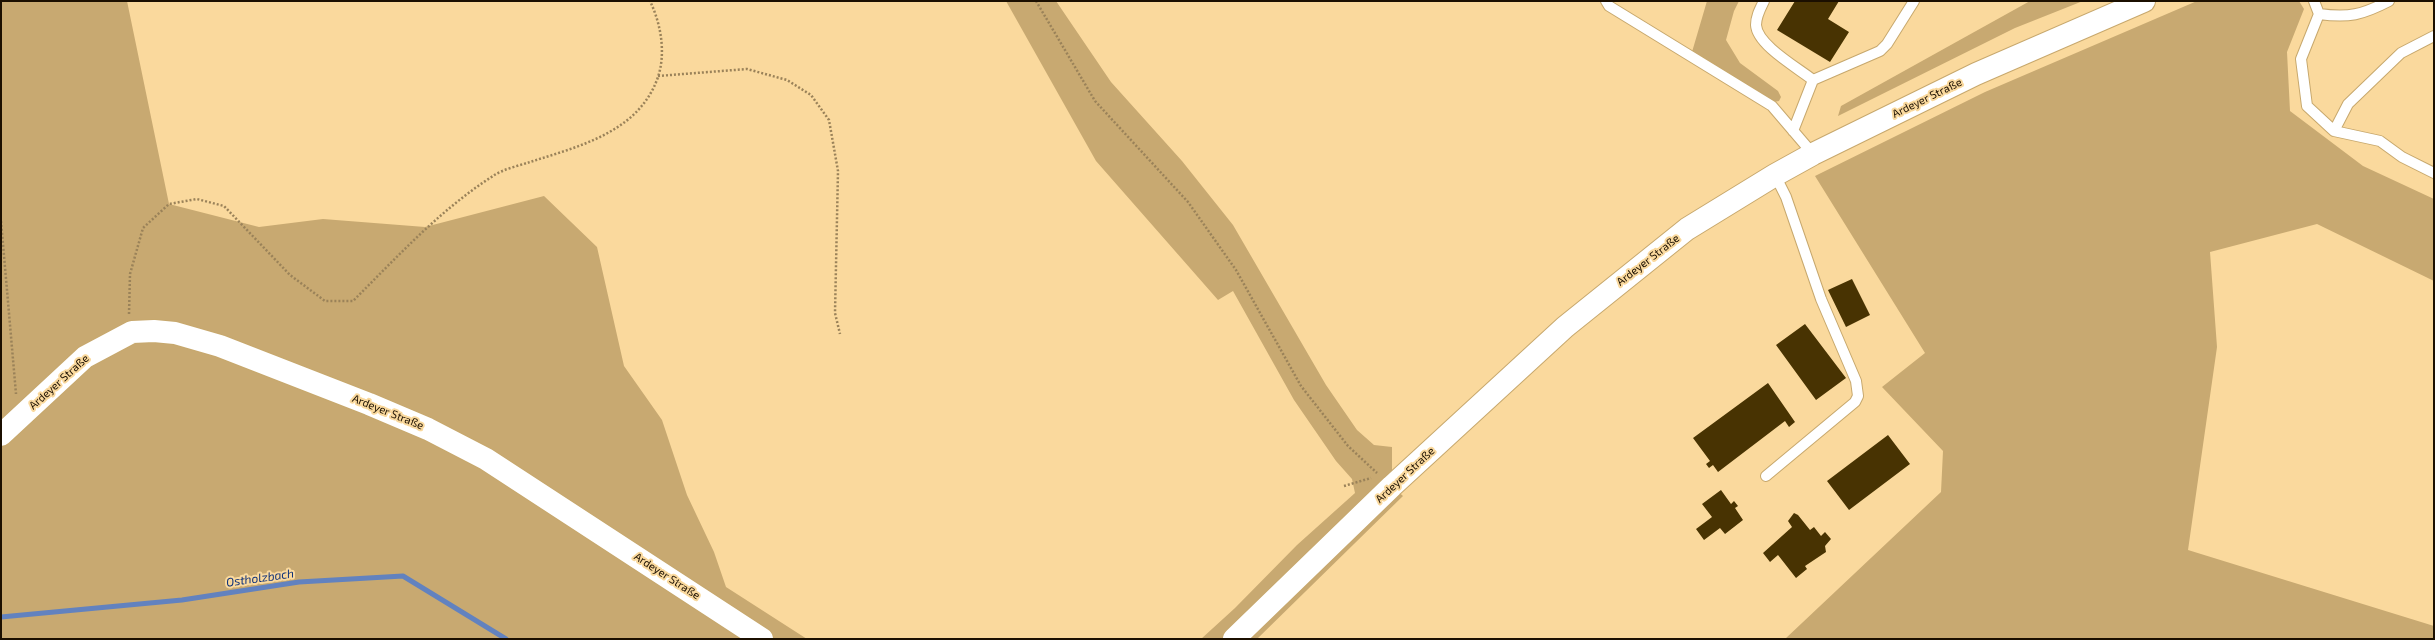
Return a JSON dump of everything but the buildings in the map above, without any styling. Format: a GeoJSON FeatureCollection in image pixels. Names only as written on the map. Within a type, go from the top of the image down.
{"type":"FeatureCollection","features":[{"type":"Feature","properties":{"kind":"main road","name":"Ardeyer Straße"},"geometry":{"type":"LineString","coordinates":[[1234,639],[1392,486],[1565,327],[1687,229],[1812,154],[1982,71],[2144,1]]}},
{"type":"Feature","properties":{"kind":"main road","name":"Ardeyer Straße"},"geometry":{"type":"LineString","coordinates":[[1,435],[85,357],[132,332],[154,331],[175,333],[220,346],[428,429],[486,459],[762,639]]}},
{"type":"Feature","properties":{"kind":"lane"},"geometry":{"type":"LineString","coordinates":[[1606,1],[1609,6],[1772,106],[1812,154]]}},
{"type":"Feature","properties":{"kind":"lane"},"geometry":{"type":"LineString","coordinates":[[1764,1],[1757,16],[1759,35],[1765,43],[1813,80]]}},
{"type":"Feature","properties":{"kind":"lane"},"geometry":{"type":"LineString","coordinates":[[1793,131],[1813,80],[1880,51],[1887,44],[1914,1]]}},
{"type":"Feature","properties":{"kind":"lane"},"geometry":{"type":"LineString","coordinates":[[2314,1],[2319,14],[2301,59],[2307,106],[2334,131],[2380,141],[2402,157],[2434,173]]}},
{"type":"Feature","properties":{"kind":"lane"},"geometry":{"type":"LineString","coordinates":[[2319,14],[2343,17],[2366,13],[2389,1]]}},
{"type":"Feature","properties":{"kind":"lane"},"geometry":{"type":"LineString","coordinates":[[2334,131],[2348,104],[2401,53],[2434,36]]}},
{"type":"Feature","properties":{"kind":"lane"},"geometry":{"type":"LineString","coordinates":[[1766,476],[1855,402],[1858,396],[1856,381],[1821,299],[1786,197],[1775,175]]}},
{"type":"Feature","properties":{"kind":"path"},"geometry":{"type":"LineString","coordinates":[[132,332],[129,311],[130,274],[143,228],[169,204],[197,199],[224,206],[290,275],[325,301],[353,301],[460,198],[495,174],[604,136],[636,115],[652,93],[662,64],[659,18],[650,1]]}},
{"type":"Feature","properties":{"kind":"path"},"geometry":{"type":"LineString","coordinates":[[1036,1],[1095,101],[1188,202],[1236,270],[1301,386],[1348,446],[1379,474],[1362,482],[1344,486]]}},
{"type":"Feature","properties":{"kind":"path"},"geometry":{"type":"LineString","coordinates":[[658,76],[747,69],[787,80],[811,95],[829,120],[838,171],[835,312],[840,334]]}},
{"type":"Feature","properties":{"kind":"path"},"geometry":{"type":"LineString","coordinates":[[1,221],[19,419]]}},
{"type":"Feature","properties":{"kind":"shaded area"},"geometry":{"type":"Polygon","coordinates":[[[1,1],[127,1],[169,204],[259,227],[323,219],[425,227],[544,196],[597,247],[624,366],[662,420],[687,495],[714,552],[726,587],[807,639],[1,639],[1,1]]]}},
{"type":"Feature","properties":{"kind":"shaded area"},"geometry":{"type":"Polygon","coordinates":[[[1006,1],[1056,1],[1111,82],[1182,161],[1233,225],[1326,385],[1357,430],[1374,445],[1392,447],[1392,486],[1403,496],[1257,639],[1201,639],[1235,608],[1297,545],[1355,493],[1352,479],[1336,461],[1294,400],[1233,291],[1218,300],[1096,161],[1006,1]]]}},
{"type":"Feature","properties":{"kind":"shaded area"},"geometry":{"type":"Polygon","coordinates":[[[1707,1],[1739,1],[1734,11],[1726,40],[1740,63],[1778,91],[1781,97],[1779,101],[1774,102],[1692,52],[1707,1]]]}},
{"type":"Feature","properties":{"kind":"shaded area"},"geometry":{"type":"Polygon","coordinates":[[[2030,1],[2083,1],[2015,28],[1838,116],[1841,106],[2030,1]]]}},
{"type":"Feature","properties":{"kind":"shaded area"},"geometry":{"type":"Polygon","coordinates":[[[2197,1],[2299,1],[2304,9],[2287,52],[2290,111],[2363,166],[2434,199],[2434,281],[2317,224],[2210,252],[2217,347],[2188,550],[2434,626],[2434,639],[1785,639],[1941,492],[1943,451],[1882,387],[1925,353],[1815,176],[1985,92],[2197,1]]]}},
{"type":"Feature","properties":{"kind":"waterway","name":"Ostholzbach"},"geometry":{"type":"LineString","coordinates":[[1,617],[182,600],[299,582],[403,576],[506,639]]}}]}
